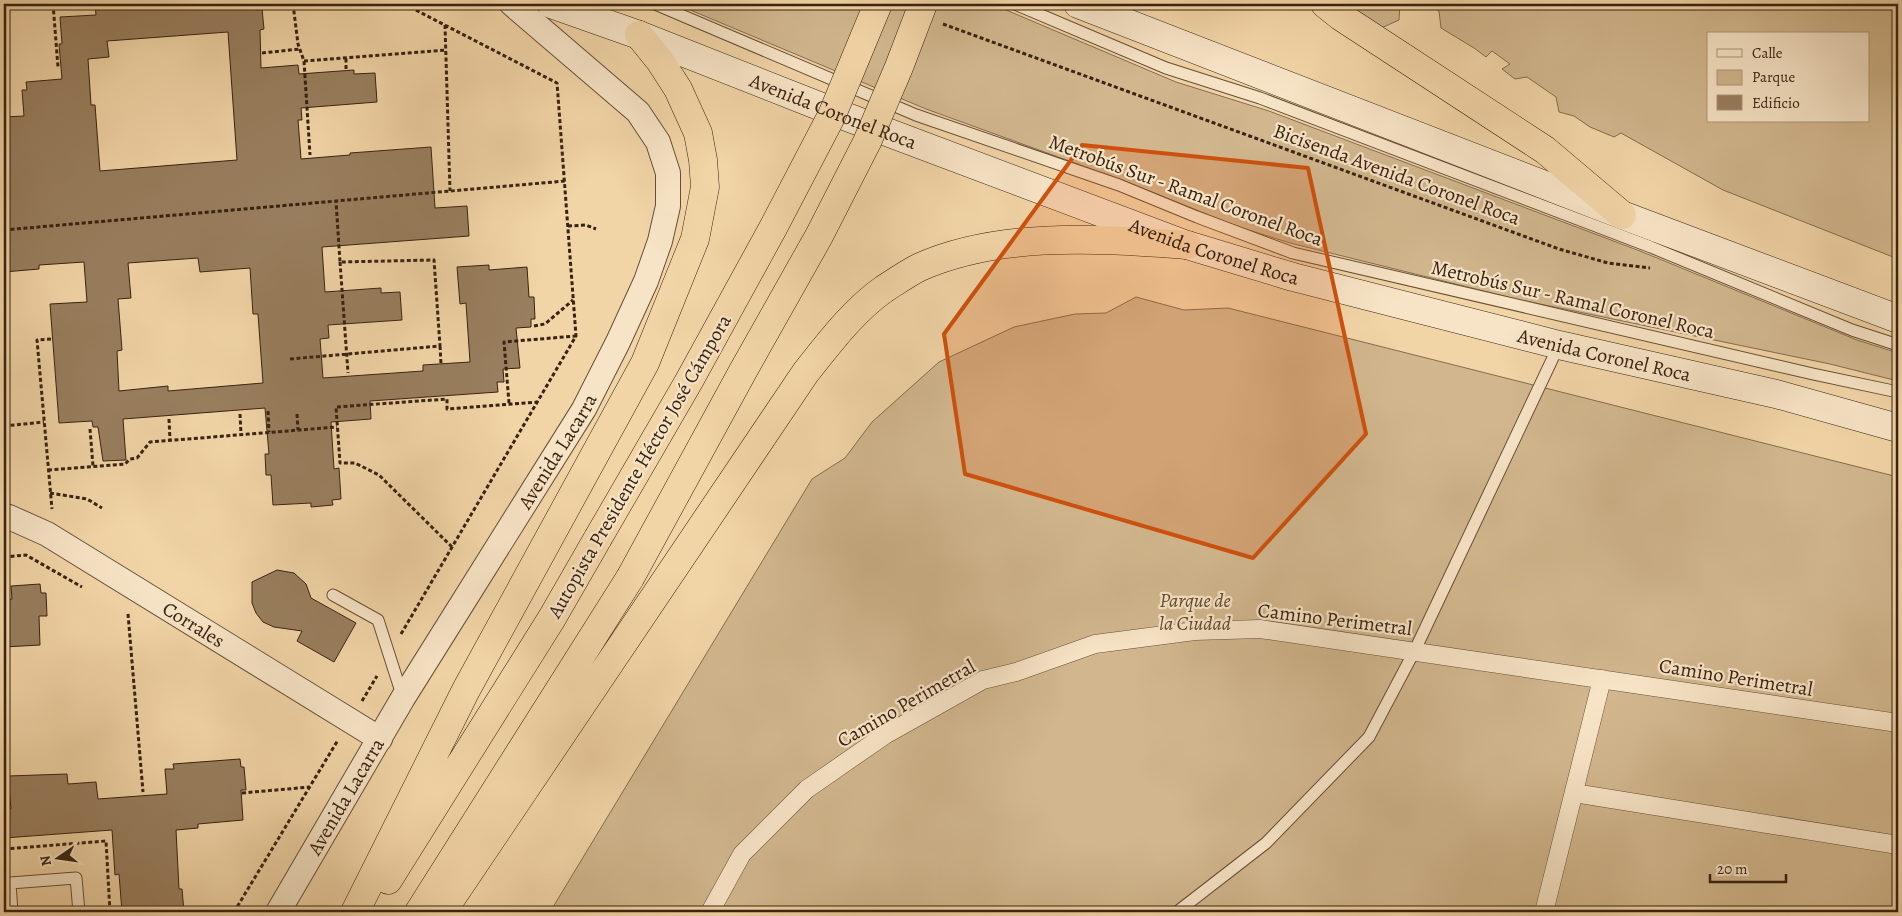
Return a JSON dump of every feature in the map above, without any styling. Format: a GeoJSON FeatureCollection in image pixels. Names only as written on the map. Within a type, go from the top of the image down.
{"type":"FeatureCollection","features":[{"type":"Feature","properties":{"kind":"highway","name":"Autopista Presidente Héctor José Cámpora"},"geometry":{"type":"LineString","coordinates":[[368,912],[552,618],[689,380],[773,228],[832,115],[878,4]]}},
{"type":"Feature","properties":{"kind":"highway","name":"Autopista Presidente Héctor José Cámpora"},"geometry":{"type":"LineString","coordinates":[[419,912],[630,578],[819,236],[863,151],[899,67],[923,4]]}},
{"type":"Feature","properties":{"kind":"highway"},"geometry":{"type":"LineString","coordinates":[[1324,4],[1546,150],[1622,215]]}},
{"type":"Feature","properties":{"kind":"highway"},"geometry":{"type":"LineString","coordinates":[[355,912],[466,690],[645,363],[695,239],[704,187],[703,160],[698,133],[678,89],[660,61],[639,35]]}},
{"type":"Feature","properties":{"kind":"highway"},"geometry":{"type":"LineString","coordinates":[[442,912],[806,372],[845,323],[883,290],[920,268],[972,250],[1027,242],[1117,240],[1187,245]]}},
{"type":"Feature","properties":{"kind":"main road","name":"Avenida Coronel Roca"},"geometry":{"type":"LineString","coordinates":[[551,4],[639,35],[847,117],[1187,245],[1293,277],[1560,345],[1776,394],[1898,428]]}},
{"type":"Feature","properties":{"kind":"main road"},"geometry":{"type":"LineString","coordinates":[[1078,4],[1622,215],[1898,319]]}},
{"type":"Feature","properties":{"kind":"main road"},"geometry":{"type":"LineString","coordinates":[[1776,394],[1846,399],[1898,411]]}},
{"type":"Feature","properties":{"kind":"street","name":"Avenida Lacarra"},"geometry":{"type":"LineString","coordinates":[[278,912],[403,698],[584,409],[646,281],[660,241],[668,206],[668,173],[658,142],[638,112],[512,4]]}},
{"type":"Feature","properties":{"kind":"street","name":"Corrales"},"geometry":{"type":"LineString","coordinates":[[4,518],[9,517],[47,534],[380,739]]}},
{"type":"Feature","properties":{"kind":"street","name":"Camino Perimetral"},"geometry":{"type":"LineString","coordinates":[[710,912],[742,854],[807,789],[885,735],[983,680],[1016,672],[1095,644],[1195,631],[1260,629],[1415,650],[1898,723]]}},
{"type":"Feature","properties":{"kind":"street"},"geometry":{"type":"LineString","coordinates":[[1544,912],[1602,679]]}},
{"type":"Feature","properties":{"kind":"street"},"geometry":{"type":"LineString","coordinates":[[1574,793],[1898,845]]}},
{"type":"Feature","properties":{"kind":"lane","name":"Metrobús Sur - Ramal Coronel Roca"},"geometry":{"type":"LineString","coordinates":[[655,4],[916,115],[1119,185],[1293,253],[1898,392]]}},
{"type":"Feature","properties":{"kind":"lane"},"geometry":{"type":"LineString","coordinates":[[1014,4],[1166,68],[1270,101],[1651,247],[1852,330],[1898,346]]}},
{"type":"Feature","properties":{"kind":"lane"},"geometry":{"type":"LineString","coordinates":[[1177,912],[1266,843],[1369,737],[1415,650],[1560,345]]}},
{"type":"Feature","properties":{"kind":"lane"},"geometry":{"type":"LineString","coordinates":[[333,595],[378,620],[403,698]]}},
{"type":"Feature","properties":{"kind":"lane"},"geometry":{"type":"LineString","coordinates":[[12,912],[10,883],[76,878],[79,912]]}},
{"type":"Feature","properties":{"kind":"path"},"geometry":{"type":"LineString","coordinates":[[53,4],[58,67]]}},
{"type":"Feature","properties":{"kind":"path"},"geometry":{"type":"LineString","coordinates":[[293,4],[300,49],[304,61],[310,155]]}},
{"type":"Feature","properties":{"kind":"path"},"geometry":{"type":"LineString","coordinates":[[234,912],[350,721],[576,336],[557,83],[404,4]]}},
{"type":"Feature","properties":{"kind":"path","name":"Bicisenda Avenida Coronel Roca"},"geometry":{"type":"LineString","coordinates":[[942,24],[1559,250],[1608,263],[1655,268]]}},
{"type":"Feature","properties":{"kind":"path"},"geometry":{"type":"LineString","coordinates":[[445,25],[450,191]]}},
{"type":"Feature","properties":{"kind":"path"},"geometry":{"type":"LineString","coordinates":[[262,53],[300,49]]}},
{"type":"Feature","properties":{"kind":"path"},"geometry":{"type":"LineString","coordinates":[[304,61],[446,50]]}},
{"type":"Feature","properties":{"kind":"path"},"geometry":{"type":"LineString","coordinates":[[346,58],[346,69]]}},
{"type":"Feature","properties":{"kind":"path"},"geometry":{"type":"LineString","coordinates":[[4,230],[565,181]]}},
{"type":"Feature","properties":{"kind":"path"},"geometry":{"type":"LineString","coordinates":[[336,201],[348,373]]}},
{"type":"Feature","properties":{"kind":"path"},"geometry":{"type":"LineString","coordinates":[[568,226],[586,225],[596,229]]}},
{"type":"Feature","properties":{"kind":"path"},"geometry":{"type":"LineString","coordinates":[[340,262],[434,260],[441,364]]}},
{"type":"Feature","properties":{"kind":"path"},"geometry":{"type":"LineString","coordinates":[[534,326],[545,324],[574,300]]}},
{"type":"Feature","properties":{"kind":"path"},"geometry":{"type":"LineString","coordinates":[[510,404],[504,342],[576,336]]}},
{"type":"Feature","properties":{"kind":"path"},"geometry":{"type":"LineString","coordinates":[[51,339],[37,340],[50,492],[54,514]]}},
{"type":"Feature","properties":{"kind":"path"},"geometry":{"type":"LineString","coordinates":[[290,359],[440,346]]}},
{"type":"Feature","properties":{"kind":"path"},"geometry":{"type":"LineString","coordinates":[[452,548],[378,475],[355,463],[340,463],[336,407],[447,399],[447,409],[538,402]]}},
{"type":"Feature","properties":{"kind":"path"},"geometry":{"type":"LineString","coordinates":[[268,411],[270,432]]}},
{"type":"Feature","properties":{"kind":"path"},"geometry":{"type":"LineString","coordinates":[[240,414],[241,434]]}},
{"type":"Feature","properties":{"kind":"path"},"geometry":{"type":"LineString","coordinates":[[297,414],[298,430]]}},
{"type":"Feature","properties":{"kind":"path"},"geometry":{"type":"LineString","coordinates":[[169,420],[170,440]]}},
{"type":"Feature","properties":{"kind":"path"},"geometry":{"type":"LineString","coordinates":[[4,426],[44,422]]}},
{"type":"Feature","properties":{"kind":"path"},"geometry":{"type":"LineString","coordinates":[[48,470],[125,464],[130,459],[137,458],[150,442],[337,427]]}},
{"type":"Feature","properties":{"kind":"path"},"geometry":{"type":"LineString","coordinates":[[90,429],[93,466]]}},
{"type":"Feature","properties":{"kind":"path"},"geometry":{"type":"LineString","coordinates":[[50,492],[87,499],[102,508]]}},
{"type":"Feature","properties":{"kind":"path"},"geometry":{"type":"LineString","coordinates":[[4,557],[26,554],[86,590]]}},
{"type":"Feature","properties":{"kind":"path"},"geometry":{"type":"LineString","coordinates":[[120,609],[128,614],[142,792]]}},
{"type":"Feature","properties":{"kind":"path"},"geometry":{"type":"LineString","coordinates":[[242,793],[310,787]]}},
{"type":"Feature","properties":{"kind":"highlighted area"},"geometry":{"type":"Polygon","coordinates":[[[1082,145],[1308,168],[1366,434],[1253,558],[965,474],[944,334],[1082,145]]]}},
{"type":"Feature","properties":{"kind":"green space"},"geometry":{"type":"Polygon","coordinates":[[[676,4],[992,4],[1176,82],[1269,111],[1640,251],[1857,340],[1898,353],[1898,381],[1830,364],[1516,299],[1290,243],[1236,226],[1127,182],[926,109],[676,4]]]}},
{"type":"Feature","properties":{"kind":"green space"},"geometry":{"type":"Polygon","coordinates":[[[1353,4],[1400,4],[1399,20],[1379,29],[1353,13],[1353,4]]]}},
{"type":"Feature","properties":{"kind":"green space"},"geometry":{"type":"Polygon","coordinates":[[[1429,4],[1898,4],[1898,259],[1723,190],[1621,133],[1614,137],[1590,127],[1574,116],[1559,112],[1556,97],[1527,77],[1515,79],[1502,69],[1510,64],[1492,51],[1486,57],[1441,28],[1439,11],[1429,4]]]}},
{"type":"Feature","properties":{"kind":"green space","name":"Parque de la Ciudad"},"geometry":{"type":"Polygon","coordinates":[[[1136,297],[1184,310],[1228,308],[1898,477],[1898,912],[550,912],[812,479],[845,458],[872,422],[939,362],[1014,327],[1075,314],[1106,313],[1136,297]]]}},
{"type":"Feature","properties":{"kind":"building"},"geometry":{"type":"Polygon","coordinates":[[[95,4],[121,4],[121,6],[256,4],[256,10],[262,9],[264,29],[260,30],[261,68],[298,65],[299,74],[354,70],[354,74],[375,73],[377,102],[301,108],[302,120],[298,120],[301,159],[431,147],[435,208],[467,206],[469,236],[322,247],[325,292],[381,288],[381,293],[400,292],[402,320],[328,325],[329,338],[320,339],[323,378],[423,371],[423,365],[470,362],[466,303],[460,304],[457,267],[489,265],[489,270],[527,267],[529,297],[534,297],[535,319],[531,319],[531,327],[516,328],[520,368],[503,369],[504,382],[497,382],[498,392],[370,401],[371,419],[331,422],[334,469],[339,468],[341,499],[332,500],[333,505],[311,507],[311,503],[273,505],[271,475],[266,475],[265,454],[269,454],[265,408],[123,419],[126,460],[103,461],[98,427],[93,427],[92,421],[59,423],[50,304],[87,302],[84,262],[39,265],[39,269],[4,272],[4,117],[24,116],[22,90],[27,90],[26,82],[62,79],[59,44],[62,44],[60,17],[96,15],[95,4]],[[228,32],[107,41],[109,57],[88,59],[91,105],[95,105],[100,171],[237,160],[228,32]],[[198,258],[128,263],[131,298],[118,299],[122,350],[117,351],[119,391],[168,386],[168,391],[263,383],[258,314],[253,314],[250,268],[200,272],[198,258]]]}},
{"type":"Feature","properties":{"kind":"building"},"geometry":{"type":"Polygon","coordinates":[[[277,570],[294,573],[306,584],[311,598],[356,623],[334,662],[297,641],[302,631],[274,627],[263,622],[256,613],[252,603],[252,582],[277,570]]]}},
{"type":"Feature","properties":{"kind":"building"},"geometry":{"type":"Polygon","coordinates":[[[40,584],[41,593],[46,593],[47,616],[39,616],[40,645],[4,647],[4,600],[12,599],[11,586],[40,584]]]}},
{"type":"Feature","properties":{"kind":"building"},"geometry":{"type":"Polygon","coordinates":[[[240,759],[241,767],[244,767],[246,790],[241,790],[243,820],[198,824],[198,828],[176,830],[179,889],[182,889],[184,912],[122,912],[119,874],[115,875],[112,830],[4,838],[4,809],[11,809],[8,776],[67,774],[68,784],[96,782],[98,799],[167,794],[165,769],[174,769],[173,764],[240,759]]]}}]}
